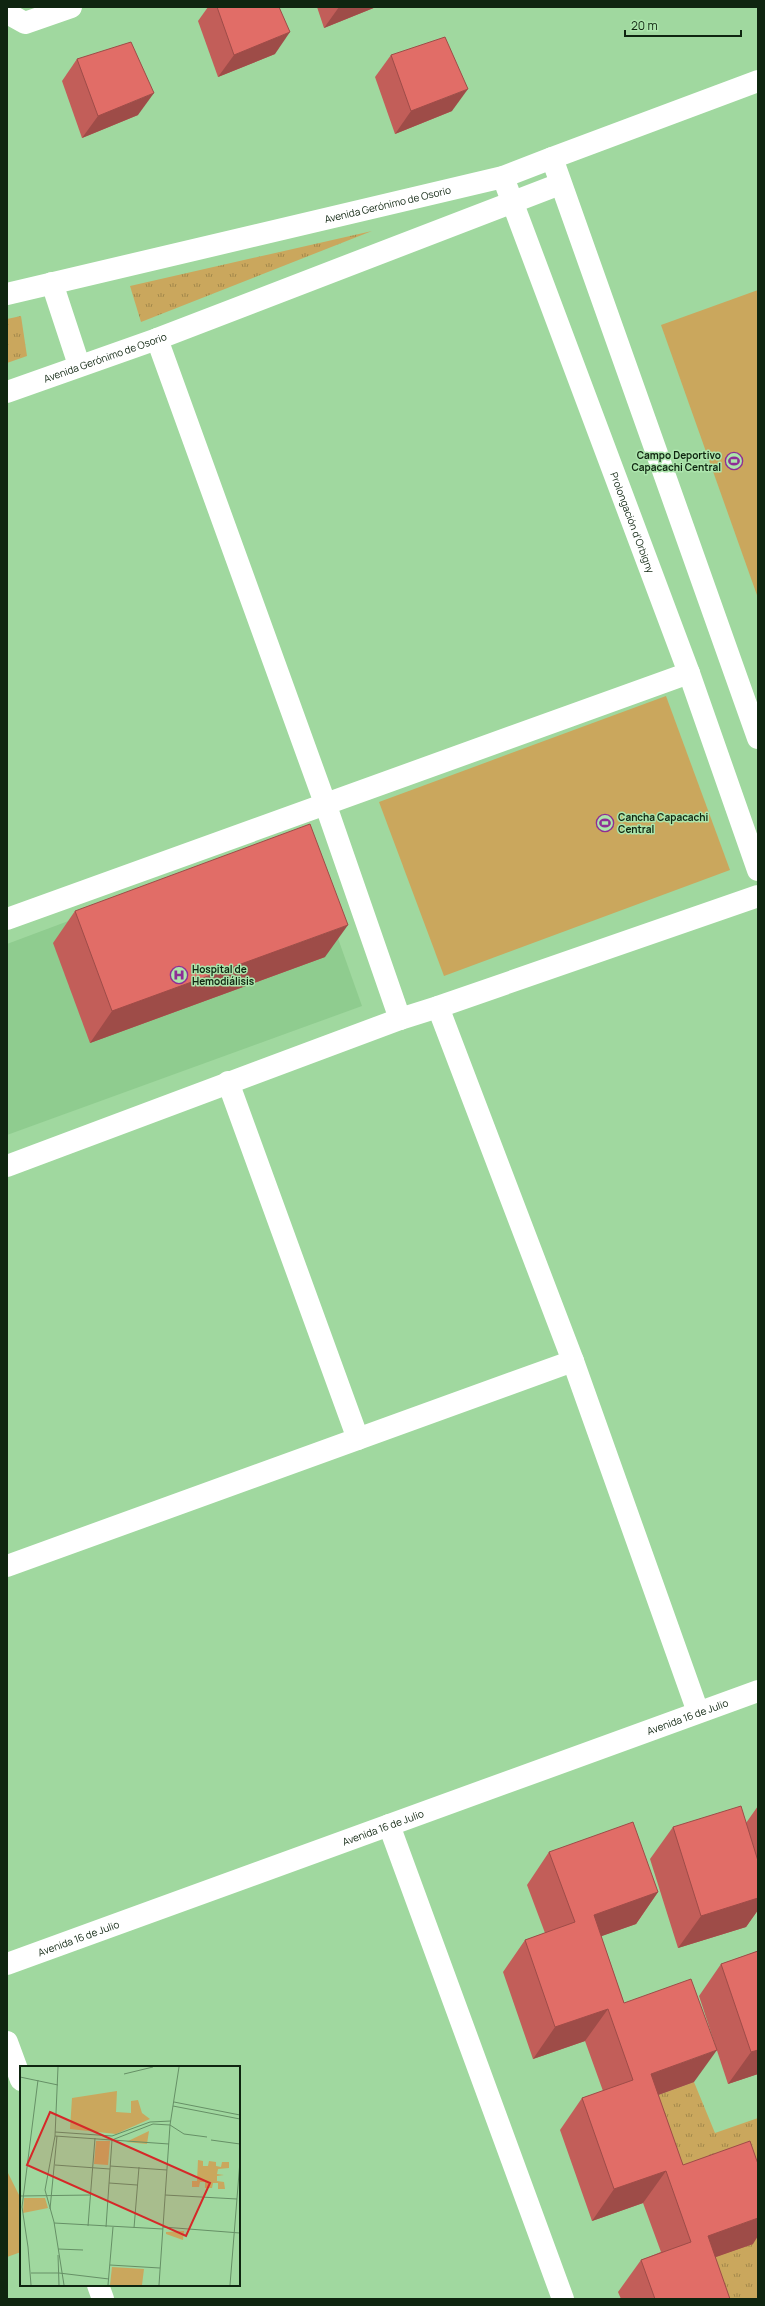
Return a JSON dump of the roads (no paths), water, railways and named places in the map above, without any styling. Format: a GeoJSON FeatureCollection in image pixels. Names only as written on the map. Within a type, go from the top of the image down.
{"type":"FeatureCollection","features":[{"type":"Feature","properties":{"kind":"street"},"geometry":{"type":"LineString","coordinates":[[7,13],[26,23],[71,7]]}},
{"type":"Feature","properties":{"kind":"street","name":"Avenida Gerónimo de Osorio"},"geometry":{"type":"LineString","coordinates":[[7,294],[503,177],[758,81]]}},
{"type":"Feature","properties":{"kind":"street"},"geometry":{"type":"LineString","coordinates":[[552,158],[758,738]]}},
{"type":"Feature","properties":{"kind":"street","name":"Prolongación d'Orbigny"},"geometry":{"type":"LineString","coordinates":[[503,177],[689,673],[758,870]]}},
{"type":"Feature","properties":{"kind":"street","name":"Avenida Gerónimo de Osorio"},"geometry":{"type":"LineString","coordinates":[[7,392],[79,365],[157,339],[560,184]]}},
{"type":"Feature","properties":{"kind":"street"},"geometry":{"type":"LineString","coordinates":[[52,283],[79,365]]}},
{"type":"Feature","properties":{"kind":"street"},"geometry":{"type":"LineString","coordinates":[[157,339],[326,803],[400,1018]]}},
{"type":"Feature","properties":{"kind":"street"},"geometry":{"type":"LineString","coordinates":[[7,919],[689,673]]}},
{"type":"Feature","properties":{"kind":"street"},"geometry":{"type":"LineString","coordinates":[[7,1166],[400,1018],[438,1007],[758,896]]}},
{"type":"Feature","properties":{"kind":"street"},"geometry":{"type":"LineString","coordinates":[[438,1007],[573,1361],[698,1712]]}},
{"type":"Feature","properties":{"kind":"street"},"geometry":{"type":"LineString","coordinates":[[228,1082],[358,1440]]}},
{"type":"Feature","properties":{"kind":"street"},"geometry":{"type":"LineString","coordinates":[[7,1566],[573,1361]]}},
{"type":"Feature","properties":{"kind":"street","name":"Avenida 16 de Julio"},"geometry":{"type":"LineString","coordinates":[[7,1964],[758,1691]]}},
{"type":"Feature","properties":{"kind":"street"},"geometry":{"type":"LineString","coordinates":[[389,1825],[563,2299]]}},
{"type":"Feature","properties":{"kind":"street"},"geometry":{"type":"LineString","coordinates":[[7,2042],[20,2077]]}},
{"type":"Feature","properties":{"kind":"street"},"geometry":{"type":"LineString","coordinates":[[98,2286],[103,2299]]}},
{"type":"Feature","properties":{"kind":"place","name":"Campo Deportivo Capacachi Central"},"geometry":{"type":"Point","coordinates":[734,461]}},
{"type":"Feature","properties":{"kind":"place","name":"Cancha Capacachi Central"},"geometry":{"type":"Point","coordinates":[605,823]}},
{"type":"Feature","properties":{"kind":"place","name":"Hospital de Hemodiálisis"},"geometry":{"type":"Point","coordinates":[179,975]}}]}
